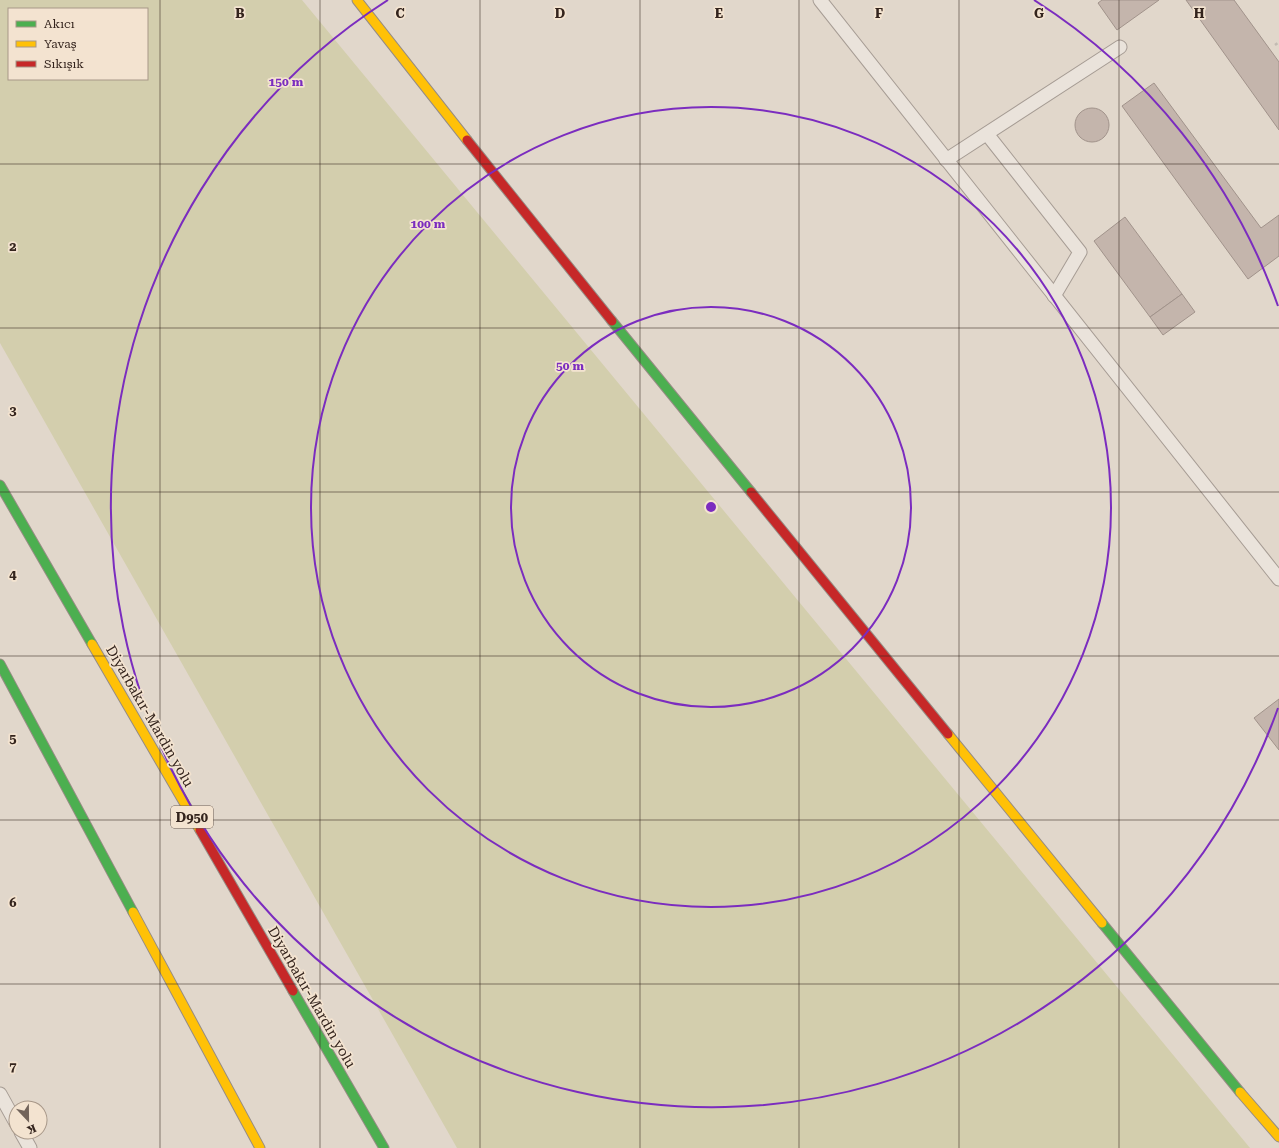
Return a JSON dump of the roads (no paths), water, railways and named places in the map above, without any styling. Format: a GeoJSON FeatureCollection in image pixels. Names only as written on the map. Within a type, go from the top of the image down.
{"type":"FeatureCollection","features":[{"type":"Feature","properties":{"kind":"main road"},"geometry":{"type":"LineString","coordinates":[[357,0],[554,250],[1239,1090],[1279,1137]]}},
{"type":"Feature","properties":{"kind":"main road","name":"Diyarbakır-Mardin yolu"},"geometry":{"type":"LineString","coordinates":[[0,485],[384,1148]]}},
{"type":"Feature","properties":{"kind":"main road"},"geometry":{"type":"LineString","coordinates":[[0,664],[260,1148]]}},
{"type":"Feature","properties":{"kind":"lane"},"geometry":{"type":"LineString","coordinates":[[820,0],[1279,579]]}},
{"type":"Feature","properties":{"kind":"lane"},"geometry":{"type":"LineString","coordinates":[[946,160],[1120,47]]}},
{"type":"Feature","properties":{"kind":"lane"},"geometry":{"type":"LineString","coordinates":[[987,134],[1080,252],[1054,296]]}},
{"type":"Feature","properties":{"kind":"lane"},"geometry":{"type":"LineString","coordinates":[[0,1094],[8,1108]]}}]}
